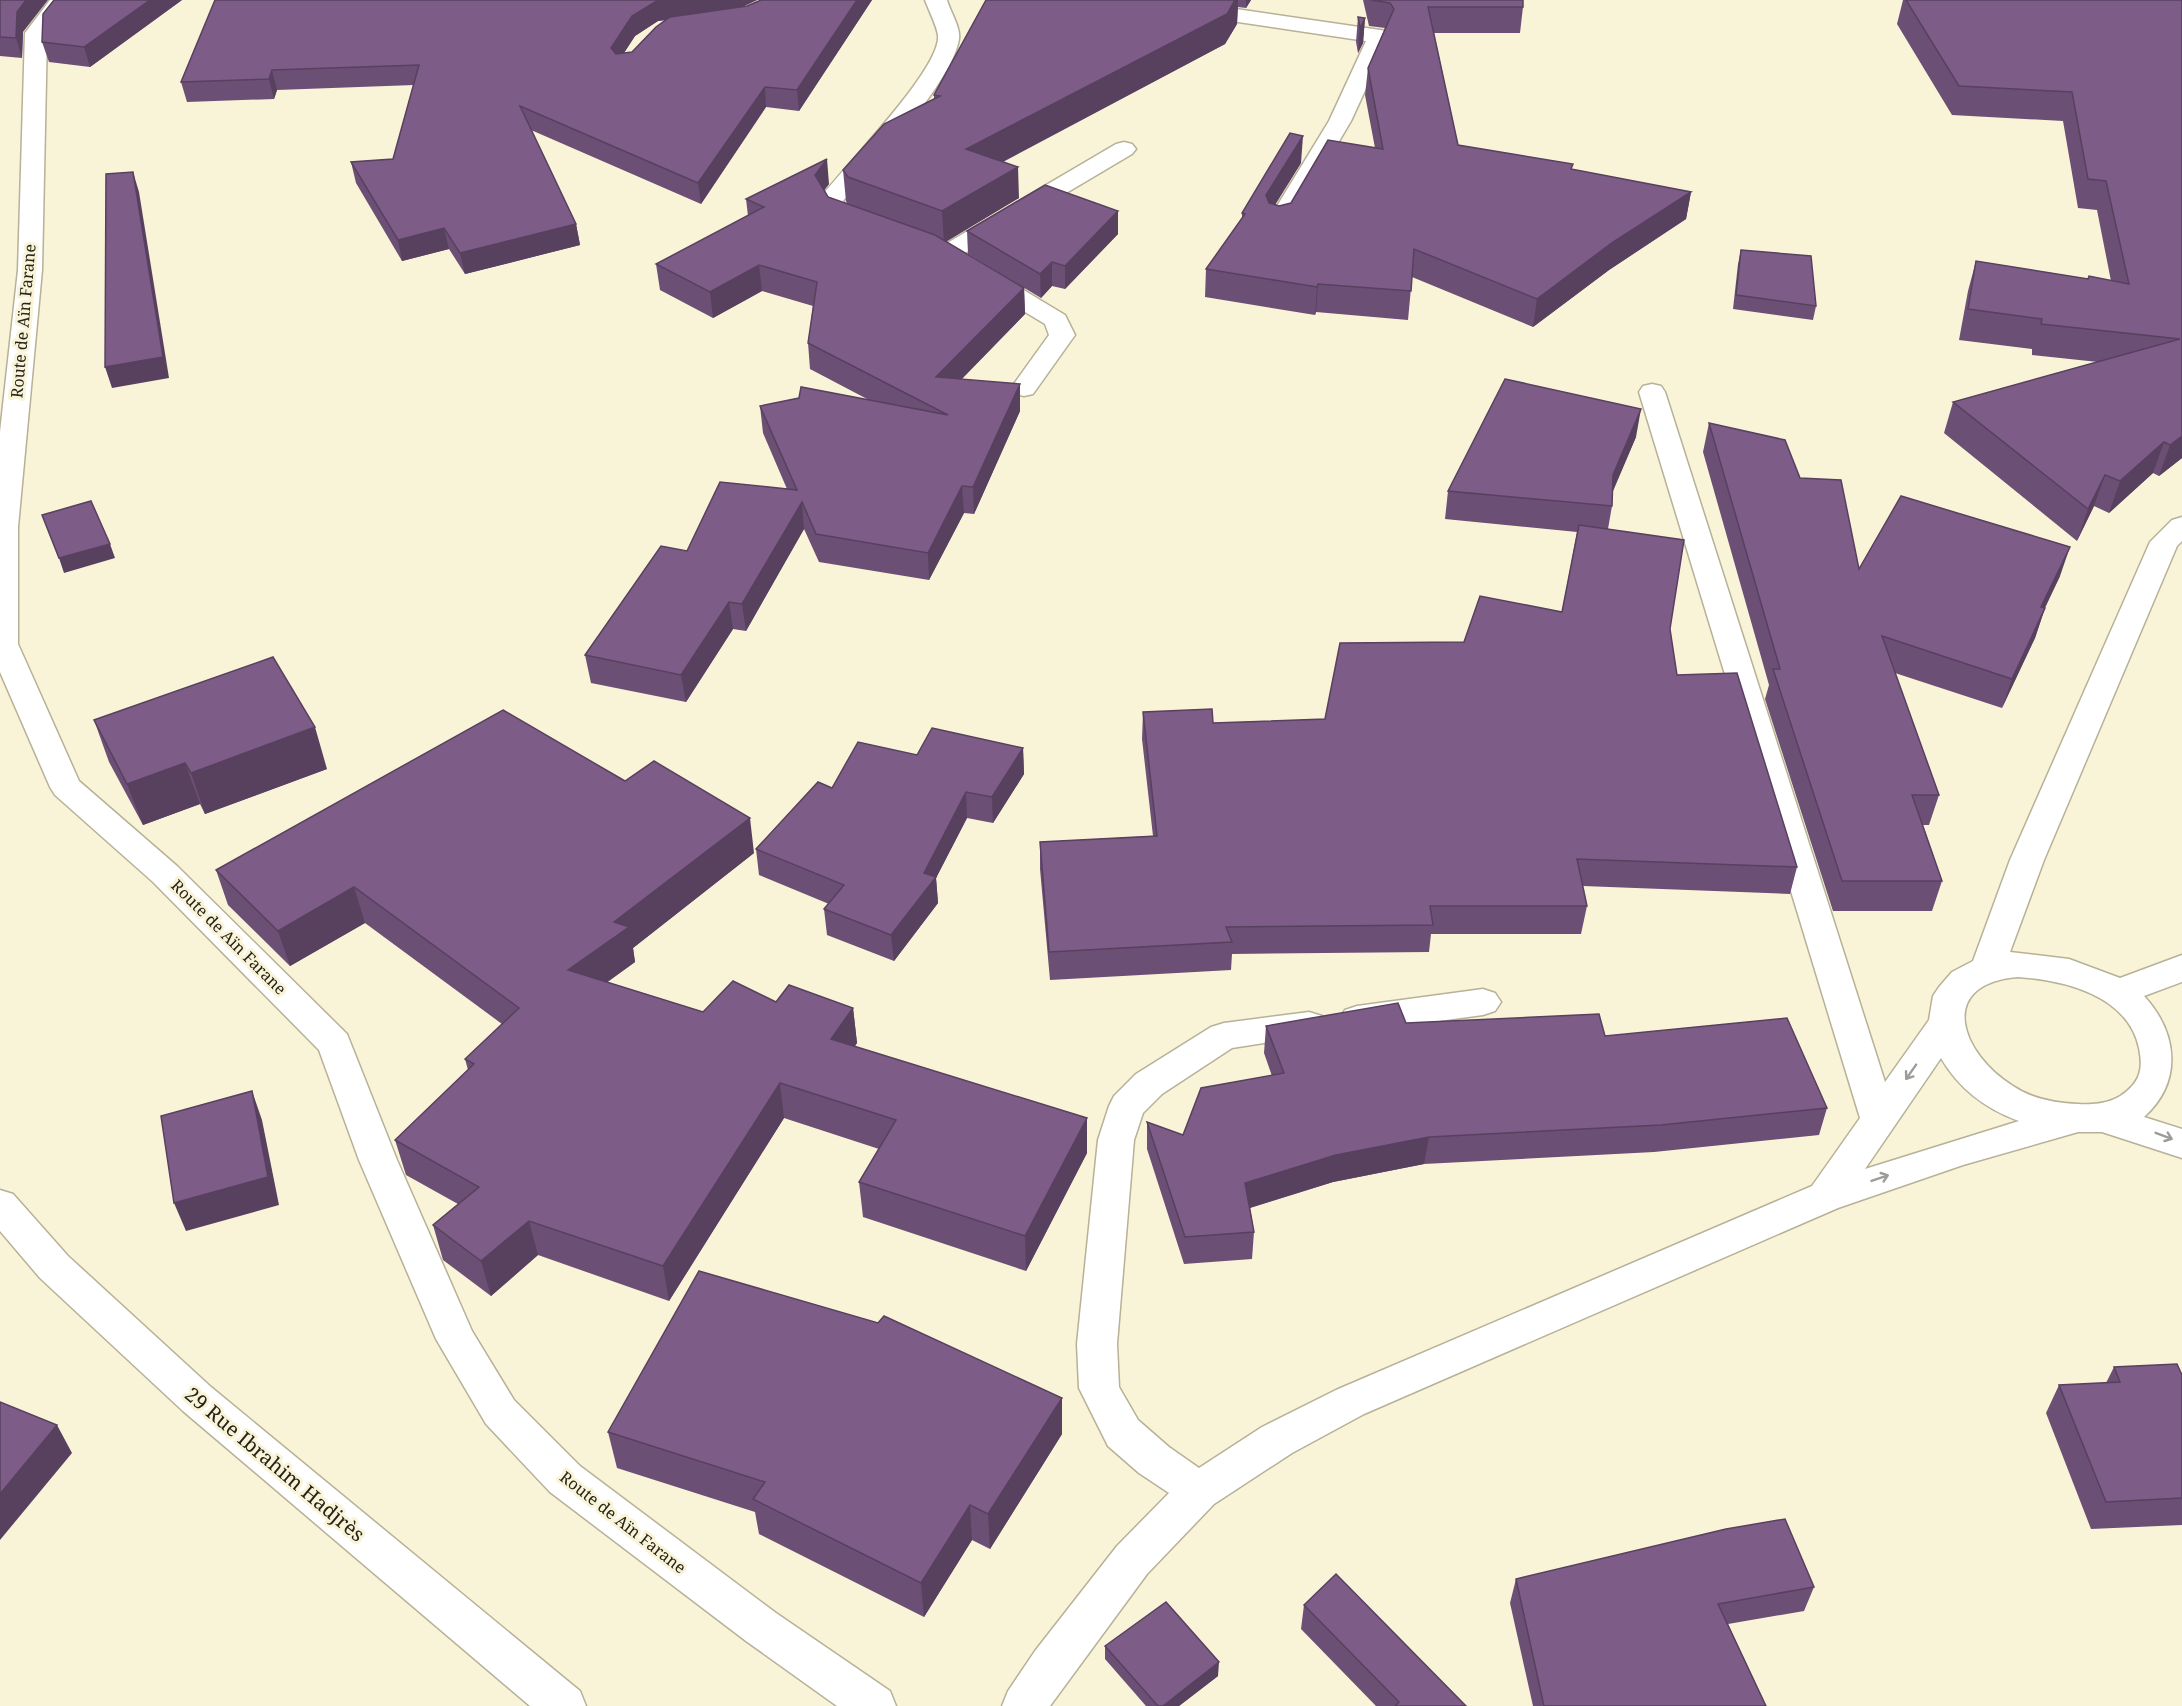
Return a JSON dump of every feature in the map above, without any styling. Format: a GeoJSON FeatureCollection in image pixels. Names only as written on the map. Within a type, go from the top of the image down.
{"type":"FeatureCollection","features":[{"type":"Feature","properties":{"kind":"street","name":"Route de Aïn Farane"},"geometry":{"type":"LineString","coordinates":[[61,0],[36,33],[30,270],[4,527],[3,644],[66,787],[165,874],[334,1043],[378,1160],[456,1340],[500,1412],[565,1479],[761,1627],[874,1706]]}},
{"type":"Feature","properties":{"kind":"street"},"geometry":{"type":"LineString","coordinates":[[882,231],[840,215],[831,200],[903,117],[943,57],[949,37],[936,0]]}},
{"type":"Feature","properties":{"kind":"street"},"geometry":{"type":"LineString","coordinates":[[1130,0],[1379,36],[1340,121],[1278,224]]}},
{"type":"Feature","properties":{"kind":"street"},"geometry":{"type":"LineString","coordinates":[[1024,388],[1062,336],[1056,320],[935,250],[1124,149]]}},
{"type":"Feature","properties":{"kind":"street"},"geometry":{"type":"LineString","coordinates":[[1652,392],[1878,1118]]}},
{"type":"Feature","properties":{"kind":"street"},"geometry":{"type":"LineString","coordinates":[[1987,969],[2027,860],[2164,542],[2182,526]]}},
{"type":"Feature","properties":{"kind":"street"},"geometry":{"type":"LineString","coordinates":[[1024,1706],[1051,1666],[1132,1560],[1199,1491],[1276,1440],[1350,1402],[1825,1197],[1959,1152],[2133,1107],[2153,1089],[2171,1053],[2141,1016],[2116,993],[2086,976],[2052,966],[2018,964],[1987,969],[1964,982],[1949,1001],[1945,1024],[1825,1197]]}},
{"type":"Feature","properties":{"kind":"street"},"geometry":{"type":"LineString","coordinates":[[2116,993],[2182,968]]}},
{"type":"Feature","properties":{"kind":"street"},"geometry":{"type":"LineString","coordinates":[[1199,1491],[1154,1460],[1123,1433],[1099,1388],[1097,1344],[1110,1184],[1116,1140],[1127,1106],[1149,1084],[1224,1036],[1483,1002]]}},
{"type":"Feature","properties":{"kind":"street"},"geometry":{"type":"LineString","coordinates":[[1945,1024],[1953,1050],[1972,1075],[2000,1096],[2034,1112],[2088,1119],[2182,1144]]}},
{"type":"Feature","properties":{"kind":"street","name":"29 Rue Ibrahim Hadjrès"},"geometry":{"type":"LineString","coordinates":[[0,1205],[54,1267],[197,1399],[564,1706]]}},
{"type":"Feature","properties":{"kind":"building"},"geometry":{"type":"Polygon","coordinates":[[[0,0],[26,0],[17,12],[16,38],[0,37],[0,0]]]}},
{"type":"Feature","properties":{"kind":"building"},"geometry":{"type":"Polygon","coordinates":[[[54,0],[150,0],[84,47],[42,42],[43,14],[54,0]]]}},
{"type":"Feature","properties":{"kind":"building"},"geometry":{"type":"Polygon","coordinates":[[[215,0],[666,0],[655,2],[632,16],[611,48],[616,54],[632,52],[656,27],[670,17],[747,6],[761,0],[857,0],[797,90],[765,87],[698,183],[520,106],[576,224],[460,253],[444,228],[398,240],[351,162],[393,159],[419,65],[272,70],[269,79],[181,82],[215,0]]]}},
{"type":"Feature","properties":{"kind":"building"},"geometry":{"type":"Polygon","coordinates":[[[986,0],[1235,0],[1227,14],[966,149],[1018,167],[942,211],[848,177],[843,170],[884,124],[940,96],[934,95],[986,0]]]}},
{"type":"Feature","properties":{"kind":"building"},"geometry":{"type":"Polygon","coordinates":[[[1371,0],[1523,0],[1523,7],[1428,7],[1458,145],[1573,164],[1571,169],[1691,192],[1613,242],[1537,299],[1414,249],[1411,291],[1318,284],[1317,287],[1206,269],[1245,214],[1242,213],[1290,133],[1303,136],[1266,195],[1269,203],[1279,206],[1291,203],[1328,140],[1383,149],[1368,68],[1394,9],[1390,3],[1371,0]]]}},
{"type":"Feature","properties":{"kind":"building"},"geometry":{"type":"Polygon","coordinates":[[[1906,0],[2182,0],[2182,436],[2170,445],[2164,442],[2120,481],[2105,475],[2088,509],[1953,402],[2180,339],[2041,324],[2042,319],[1968,309],[1976,261],[2088,279],[2089,276],[2129,284],[2106,181],[2088,179],[2072,92],[1959,86],[1906,0]]]}},
{"type":"Feature","properties":{"kind":"building"},"geometry":{"type":"Polygon","coordinates":[[[1358,17],[1365,18],[1360,28],[1358,17]]]}},
{"type":"Feature","properties":{"kind":"building"},"geometry":{"type":"Polygon","coordinates":[[[827,159],[815,175],[828,197],[935,235],[1024,288],[936,377],[1020,384],[973,487],[962,486],[928,553],[816,534],[802,502],[742,604],[729,602],[681,675],[585,655],[661,546],[687,551],[720,482],[797,490],[760,406],[799,398],[801,387],[948,415],[808,343],[817,282],[759,265],[710,292],[656,264],[764,207],[746,199],[827,159]]]}},
{"type":"Feature","properties":{"kind":"building"},"geometry":{"type":"Polygon","coordinates":[[[133,172],[163,357],[105,367],[106,174],[133,172]]]}},
{"type":"Feature","properties":{"kind":"building"},"geometry":{"type":"Polygon","coordinates":[[[1045,185],[1118,211],[1065,266],[1052,262],[1040,274],[967,231],[1045,185]]]}},
{"type":"Feature","properties":{"kind":"building"},"geometry":{"type":"Polygon","coordinates":[[[1741,250],[1811,256],[1816,306],[1736,295],[1741,250]]]}},
{"type":"Feature","properties":{"kind":"building"},"geometry":{"type":"Polygon","coordinates":[[[1505,379],[1641,409],[1613,475],[1612,506],[1448,491],[1505,379]]]}},
{"type":"Feature","properties":{"kind":"building"},"geometry":{"type":"Polygon","coordinates":[[[1709,423],[1785,440],[1800,478],[1841,480],[1859,569],[1901,496],[2070,547],[2041,607],[2045,608],[2012,679],[1882,636],[1939,795],[1912,795],[1942,881],[1842,881],[1773,669],[1780,669],[1709,423]]]}},
{"type":"Feature","properties":{"kind":"building"},"geometry":{"type":"Polygon","coordinates":[[[91,501],[110,544],[59,558],[42,515],[91,501]]]}},
{"type":"Feature","properties":{"kind":"building"},"geometry":{"type":"Polygon","coordinates":[[[1579,525],[1684,540],[1670,629],[1677,675],[1737,673],[1797,867],[1577,859],[1587,906],[1430,906],[1433,925],[1226,927],[1232,942],[1049,952],[1040,842],[1157,836],[1143,712],[1212,709],[1213,723],[1325,719],[1340,643],[1464,642],[1480,596],[1562,612],[1579,525]]]}},
{"type":"Feature","properties":{"kind":"building"},"geometry":{"type":"Polygon","coordinates":[[[273,657],[315,727],[191,773],[185,763],[127,784],[94,720],[273,657]]]}},
{"type":"Feature","properties":{"kind":"building"},"geometry":{"type":"Polygon","coordinates":[[[503,710],[625,781],[654,761],[750,818],[614,922],[629,927],[568,970],[703,1012],[733,981],[776,1002],[789,985],[853,1008],[831,1039],[1087,1118],[1025,1236],[859,1182],[896,1120],[780,1083],[663,1266],[529,1221],[481,1261],[433,1225],[479,1187],[395,1140],[474,1064],[465,1059],[519,1008],[354,887],[278,931],[216,870],[503,710]]]}},
{"type":"Feature","properties":{"kind":"building"},"geometry":{"type":"Polygon","coordinates":[[[932,728],[1023,748],[992,797],[966,792],[924,873],[936,877],[891,935],[824,909],[844,885],[756,849],[818,782],[832,788],[858,742],[917,755],[932,728]]]}},
{"type":"Feature","properties":{"kind":"building"},"geometry":{"type":"Polygon","coordinates":[[[1398,1003],[1406,1023],[1599,1014],[1605,1036],[1787,1018],[1827,1108],[1661,1125],[1429,1137],[1336,1155],[1245,1183],[1254,1232],[1185,1237],[1147,1122],[1183,1135],[1201,1088],[1284,1073],[1266,1026],[1398,1003]]]}},
{"type":"Feature","properties":{"kind":"building"},"geometry":{"type":"Polygon","coordinates":[[[252,1091],[268,1177],[174,1203],[161,1116],[252,1091]]]}},
{"type":"Feature","properties":{"kind":"building"},"geometry":{"type":"Polygon","coordinates":[[[699,1271],[878,1323],[884,1316],[1062,1398],[988,1514],[970,1505],[921,1583],[753,1499],[765,1482],[608,1432],[699,1271]]]}},
{"type":"Feature","properties":{"kind":"building"},"geometry":{"type":"Polygon","coordinates":[[[2177,1364],[2182,1375],[2182,1498],[2106,1502],[2059,1385],[2120,1382],[2114,1367],[2177,1364]]]}},
{"type":"Feature","properties":{"kind":"building"},"geometry":{"type":"Polygon","coordinates":[[[0,1402],[57,1425],[0,1494],[0,1402]]]}},
{"type":"Feature","properties":{"kind":"building"},"geometry":{"type":"Polygon","coordinates":[[[1785,1519],[1814,1587],[1718,1604],[1766,1706],[1544,1706],[1516,1579],[1726,1529],[1785,1519]]]}},
{"type":"Feature","properties":{"kind":"building"},"geometry":{"type":"Polygon","coordinates":[[[1336,1574],[1466,1706],[1395,1706],[1399,1702],[1304,1605],[1336,1574]]]}},
{"type":"Feature","properties":{"kind":"building"},"geometry":{"type":"Polygon","coordinates":[[[1166,1602],[1219,1662],[1163,1706],[1158,1706],[1105,1646],[1166,1602]]]}}]}
